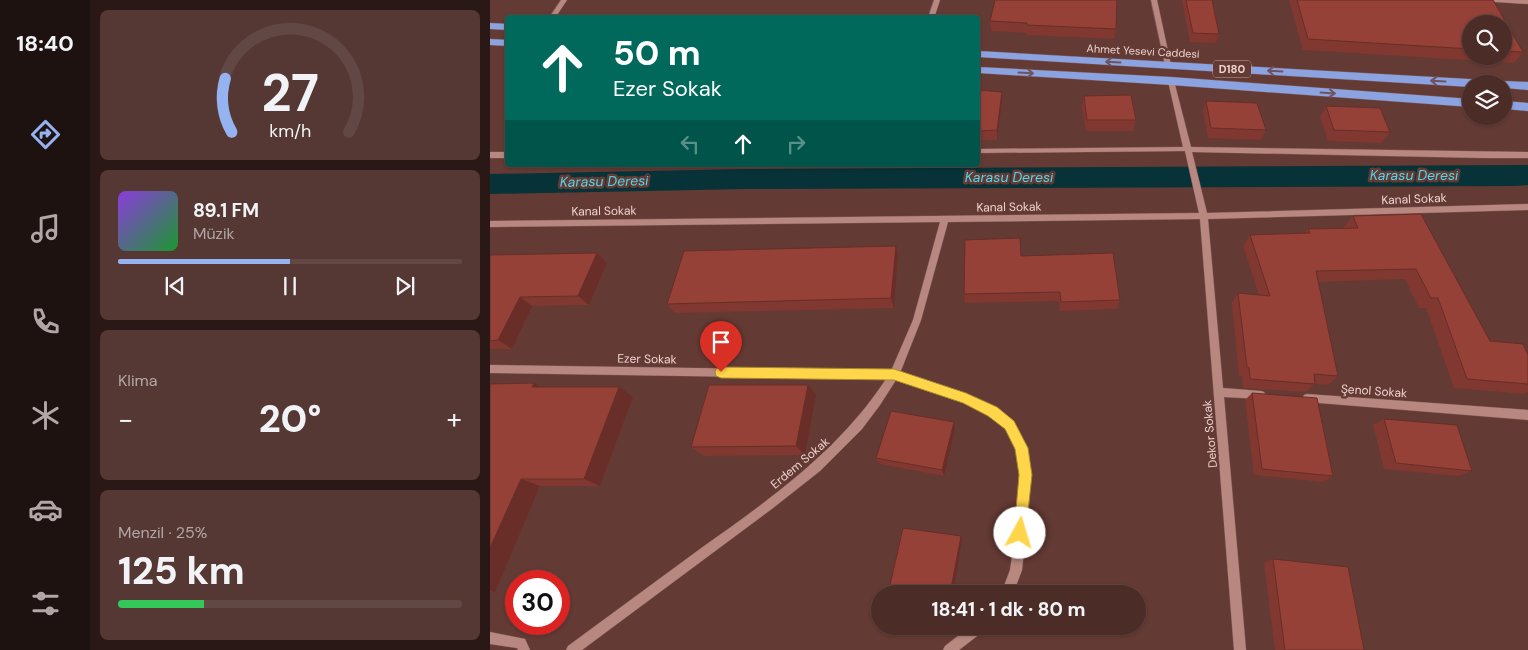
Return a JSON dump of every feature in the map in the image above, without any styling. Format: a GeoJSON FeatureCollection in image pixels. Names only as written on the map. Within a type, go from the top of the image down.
{"type":"FeatureCollection","features":[{"type":"Feature","properties":{"kind":"highway"},"geometry":{"type":"LineString","coordinates":[[490,26],[505,28]]}},
{"type":"Feature","properties":{"kind":"highway"},"geometry":{"type":"LineString","coordinates":[[490,42],[505,43]]}},
{"type":"Feature","properties":{"kind":"highway","name":"Ahmet Yesevi Caddesi"},"geometry":{"type":"LineString","coordinates":[[980,54],[1462,83]]}},
{"type":"Feature","properties":{"kind":"highway","name":"D180"},"geometry":{"type":"LineString","coordinates":[[980,70],[1171,81],[1462,102]]}},
{"type":"Feature","properties":{"kind":"highway"},"geometry":{"type":"LineString","coordinates":[[1512,85],[1528,86]]}},
{"type":"Feature","properties":{"kind":"highway"},"geometry":{"type":"LineString","coordinates":[[1512,106],[1528,107]]}},
{"type":"Feature","properties":{"kind":"street"},"geometry":{"type":"LineString","coordinates":[[554,15],[564,0]]}},
{"type":"Feature","properties":{"kind":"street"},"geometry":{"type":"LineString","coordinates":[[932,15],[937,0]]}},
{"type":"Feature","properties":{"kind":"street"},"geometry":{"type":"LineString","coordinates":[[1154,0],[1168,65]]}},
{"type":"Feature","properties":{"kind":"street"},"geometry":{"type":"LineString","coordinates":[[1495,0],[1528,2]]}},
{"type":"Feature","properties":{"kind":"street"},"geometry":{"type":"LineString","coordinates":[[1171,81],[1187,149]]}},
{"type":"Feature","properties":{"kind":"street"},"geometry":{"type":"LineString","coordinates":[[980,151],[1187,149],[1528,155]]}},
{"type":"Feature","properties":{"kind":"street","name":"Dekor Sokak"},"geometry":{"type":"LineString","coordinates":[[1187,149],[1204,216],[1240,650]]}},
{"type":"Feature","properties":{"kind":"street"},"geometry":{"type":"LineString","coordinates":[[490,155],[505,155]]}},
{"type":"Feature","properties":{"kind":"street","name":"Kanal Sokak"},"geometry":{"type":"LineString","coordinates":[[490,224],[1204,216],[1528,207]]}},
{"type":"Feature","properties":{"kind":"street","name":"Erdem Sokak"},"geometry":{"type":"LineString","coordinates":[[572,650],[785,493],[837,448],[865,419],[894,375],[916,318],[945,219]]}},
{"type":"Feature","properties":{"kind":"street","name":"Ezer Sokak"},"geometry":{"type":"LineString","coordinates":[[490,369],[894,375],[966,398],[993,412],[1010,425],[1022,448],[1026,475],[1016,570],[1010,585]]}},
{"type":"Feature","properties":{"kind":"street"},"geometry":{"type":"LineString","coordinates":[[1219,392],[1269,395]]}},
{"type":"Feature","properties":{"kind":"street","name":"Şenol Sokak"},"geometry":{"type":"LineString","coordinates":[[1299,398],[1528,415]]}},
{"type":"Feature","properties":{"kind":"street"},"geometry":{"type":"LineString","coordinates":[[949,650],[969,635]]}},
{"type":"Feature","properties":{"kind":"street"},"geometry":{"type":"LineString","coordinates":[[490,638],[521,643],[524,650]]}},
{"type":"Feature","properties":{"kind":"building"},"geometry":{"type":"Polygon","coordinates":[[[995,0],[1117,0],[1116,29],[1027,25],[1027,23],[990,21],[995,0]]]}},
{"type":"Feature","properties":{"kind":"building"},"geometry":{"type":"Polygon","coordinates":[[[1186,0],[1212,0],[1219,34],[1193,33],[1186,0]]]}},
{"type":"Feature","properties":{"kind":"building"},"geometry":{"type":"Polygon","coordinates":[[[1297,0],[1493,0],[1502,15],[1462,15],[1462,48],[1308,39],[1297,0]]]}},
{"type":"Feature","properties":{"kind":"building"},"geometry":{"type":"Polygon","coordinates":[[[1512,33],[1523,52],[1512,51],[1512,33]]]}},
{"type":"Feature","properties":{"kind":"building"},"geometry":{"type":"Polygon","coordinates":[[[980,90],[1002,92],[997,130],[980,131],[980,90]]]}},
{"type":"Feature","properties":{"kind":"building"},"geometry":{"type":"Polygon","coordinates":[[[1131,95],[1136,120],[1087,120],[1084,96],[1131,95]]]}},
{"type":"Feature","properties":{"kind":"building"},"geometry":{"type":"Polygon","coordinates":[[[1206,101],[1257,103],[1266,130],[1211,128],[1206,101]]]}},
{"type":"Feature","properties":{"kind":"building"},"geometry":{"type":"Polygon","coordinates":[[[1326,106],[1380,108],[1390,132],[1334,130],[1326,106]]]}},
{"type":"Feature","properties":{"kind":"building"},"geometry":{"type":"Polygon","coordinates":[[[1421,214],[1490,341],[1523,344],[1528,355],[1528,384],[1467,379],[1438,298],[1431,298],[1416,269],[1316,271],[1338,376],[1314,374],[1315,384],[1250,379],[1238,293],[1270,296],[1250,235],[1310,233],[1308,229],[1358,228],[1353,216],[1421,214]]]}},
{"type":"Feature","properties":{"kind":"building"},"geometry":{"type":"Polygon","coordinates":[[[1020,238],[1021,256],[1113,253],[1120,300],[1061,302],[1060,292],[964,294],[965,240],[1020,238]]]}},
{"type":"Feature","properties":{"kind":"building"},"geometry":{"type":"Polygon","coordinates":[[[896,246],[891,298],[667,304],[684,251],[896,246]]]}},
{"type":"Feature","properties":{"kind":"building"},"geometry":{"type":"Polygon","coordinates":[[[597,253],[578,296],[520,297],[498,340],[490,341],[490,255],[597,253]]]}},
{"type":"Feature","properties":{"kind":"building"},"geometry":{"type":"Polygon","coordinates":[[[534,383],[532,387],[619,387],[584,479],[521,479],[490,548],[490,384],[534,383]]]}},
{"type":"Feature","properties":{"kind":"building"},"geometry":{"type":"Polygon","coordinates":[[[709,385],[808,385],[796,446],[691,447],[709,385]]]}},
{"type":"Feature","properties":{"kind":"building"},"geometry":{"type":"Polygon","coordinates":[[[1252,393],[1317,398],[1333,476],[1262,469],[1252,393]]]}},
{"type":"Feature","properties":{"kind":"building"},"geometry":{"type":"Polygon","coordinates":[[[891,411],[954,422],[942,470],[876,458],[891,411]]]}},
{"type":"Feature","properties":{"kind":"building"},"geometry":{"type":"Polygon","coordinates":[[[1384,419],[1457,425],[1472,471],[1396,463],[1384,419]]]}},
{"type":"Feature","properties":{"kind":"building"},"geometry":{"type":"Polygon","coordinates":[[[903,528],[961,536],[952,585],[890,585],[903,528]]]}},
{"type":"Feature","properties":{"kind":"building"},"geometry":{"type":"Polygon","coordinates":[[[1273,559],[1348,567],[1364,650],[1285,650],[1273,559]]]}},
{"type":"Feature","properties":{"kind":"waterway","name":"Karasu Deresi"},"geometry":{"type":"LineString","coordinates":[[490,184],[745,179],[1528,175]]}},
{"type":"Feature","properties":{"kind":"route"},"geometry":{"type":"LineString","coordinates":[[721,372],[894,375],[966,398],[993,412],[1010,425],[1022,448],[1026,475],[1020,533]]}}]}
